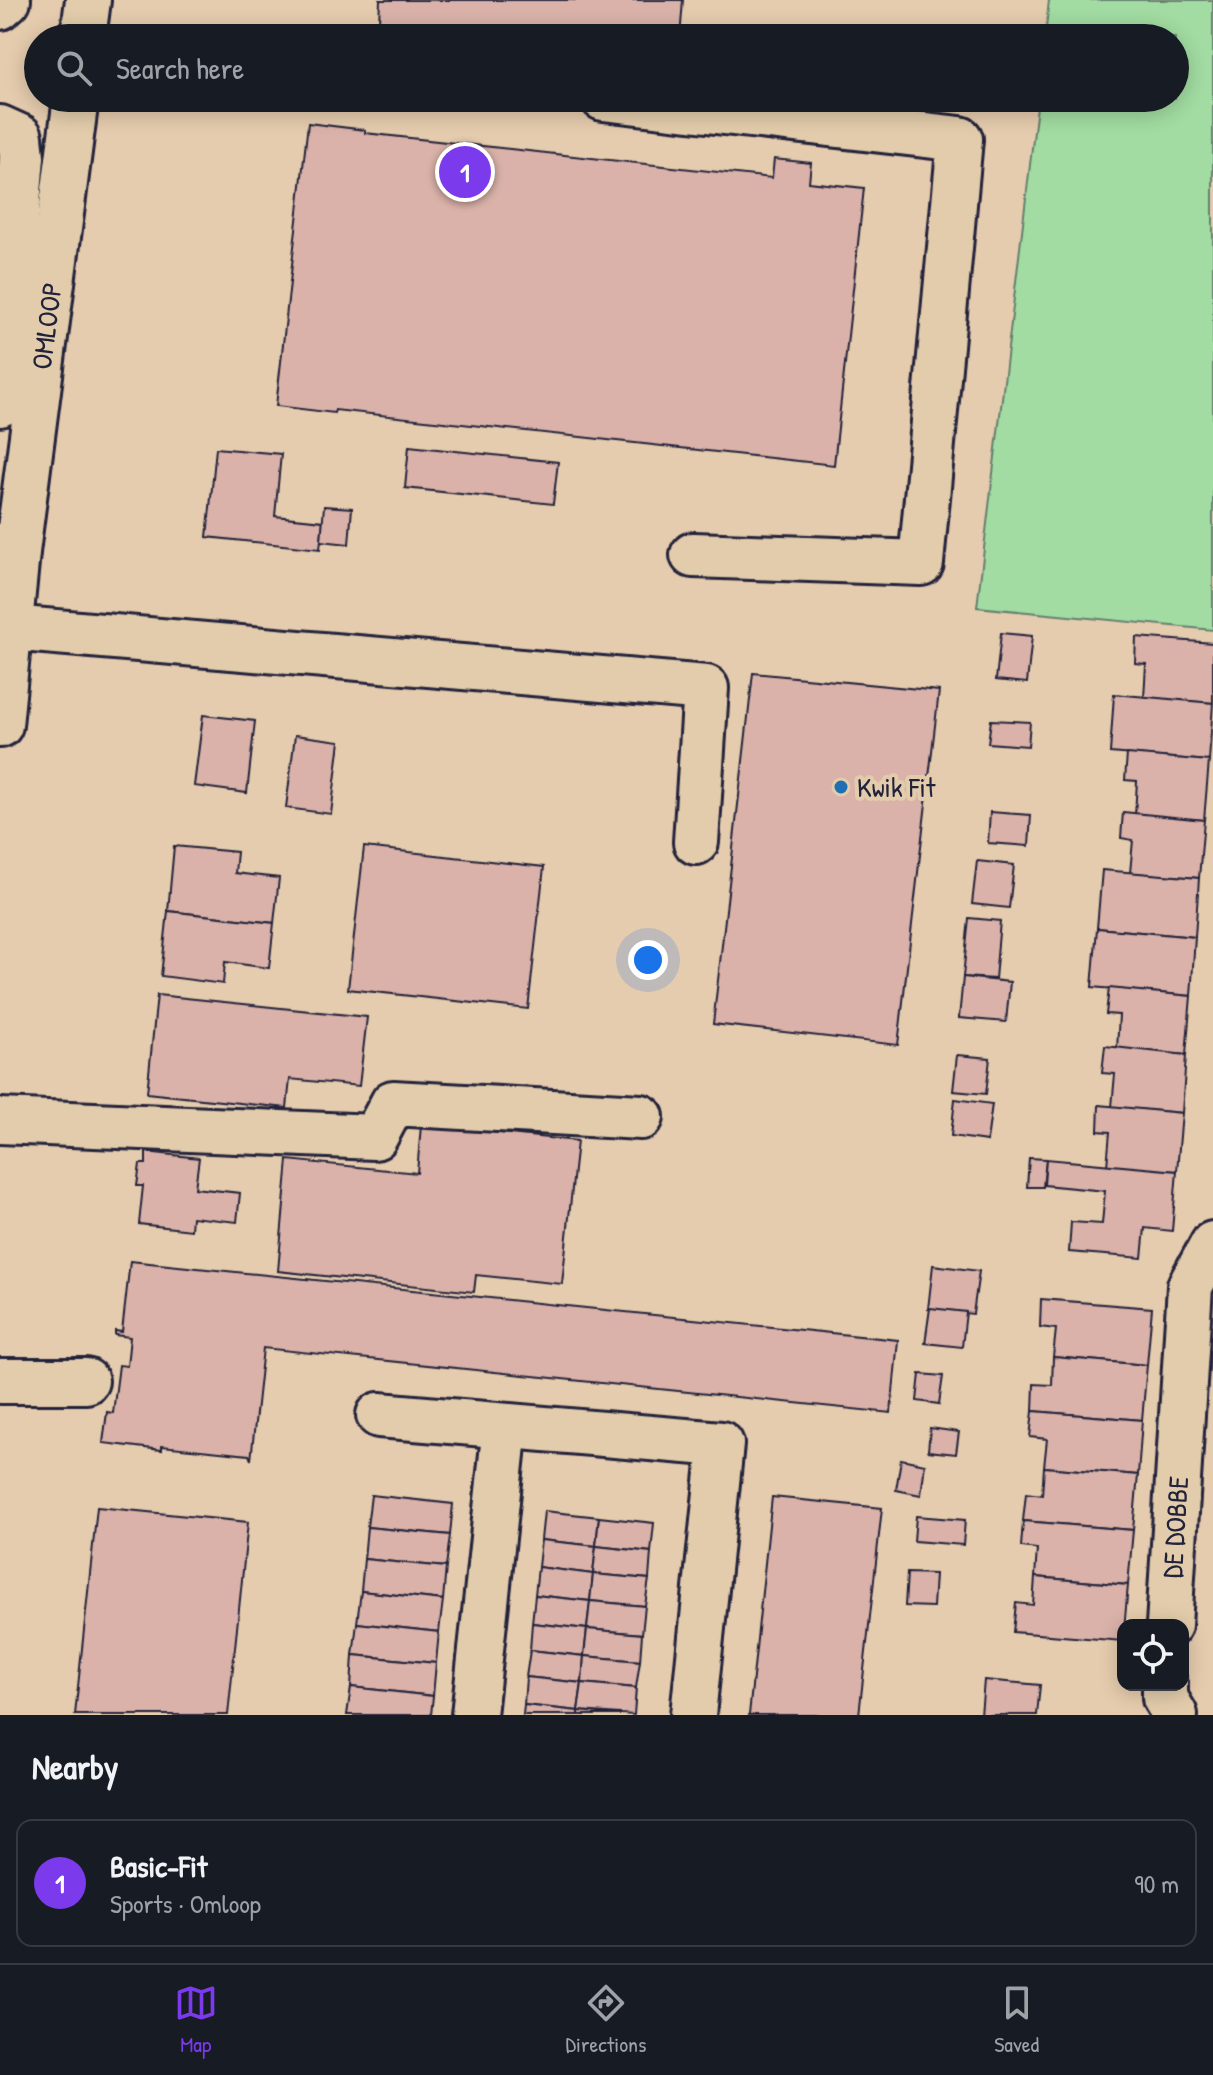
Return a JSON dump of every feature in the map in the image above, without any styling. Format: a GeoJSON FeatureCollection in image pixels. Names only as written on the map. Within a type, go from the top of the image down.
{"type":"FeatureCollection","features":[{"type":"Feature","properties":{"kind":"street"},"geometry":{"type":"LineString","coordinates":[[0,7],[8,0]]}},
{"type":"Feature","properties":{"kind":"street"},"geometry":{"type":"LineString","coordinates":[[85,24],[88,0]]}},
{"type":"Feature","properties":{"kind":"street","name":"OMLOOP"},"geometry":{"type":"LineString","coordinates":[[0,725],[10,628],[9,549],[74,112]]}},
{"type":"Feature","properties":{"kind":"street"},"geometry":{"type":"LineString","coordinates":[[693,555],[921,563],[960,139],[725,112]]}},
{"type":"Feature","properties":{"kind":"street"},"geometry":{"type":"LineString","coordinates":[[0,128],[20,137],[22,157],[0,404]]}},
{"type":"Feature","properties":{"kind":"street"},"geometry":{"type":"LineString","coordinates":[[10,628],[706,688],[696,842]]}},
{"type":"Feature","properties":{"kind":"street"},"geometry":{"type":"LineString","coordinates":[[0,1121],[375,1137],[393,1103],[641,1117]]}},
{"type":"Feature","properties":{"kind":"street","name":"DE DOBBE"},"geometry":{"type":"LineString","coordinates":[[1169,1619],[1190,1286],[1213,1244]]}},
{"type":"Feature","properties":{"kind":"street"},"geometry":{"type":"LineString","coordinates":[[0,1381],[86,1381]]}},
{"type":"Feature","properties":{"kind":"street"},"geometry":{"type":"LineString","coordinates":[[379,1415],[721,1444],[693,1715]]}},
{"type":"Feature","properties":{"kind":"street"},"geometry":{"type":"LineString","coordinates":[[474,1715],[505,1426]]}},
{"type":"Feature","properties":{"kind":"street"},"geometry":{"type":"LineString","coordinates":[[1165,1691],[1165,1698],[1175,1715]]}},
{"type":"Feature","properties":{"kind":"green space"},"geometry":{"type":"Polygon","coordinates":[[[1049,0],[1213,0],[1213,630],[977,607],[1036,112],[1189,112],[1189,24],[1046,24],[1049,0]]]}},
{"type":"Feature","properties":{"kind":"building"},"geometry":{"type":"Polygon","coordinates":[[[380,0],[683,0],[681,24],[379,22],[380,0]]]}},
{"type":"Feature","properties":{"kind":"building"},"geometry":{"type":"Polygon","coordinates":[[[308,123],[365,130],[365,133],[772,178],[774,159],[811,163],[809,182],[864,188],[834,465],[276,406],[308,123]]]}},
{"type":"Feature","properties":{"kind":"building"},"geometry":{"type":"Polygon","coordinates":[[[409,446],[558,462],[553,504],[405,488],[409,446]]]}},
{"type":"Feature","properties":{"kind":"building"},"geometry":{"type":"Polygon","coordinates":[[[216,448],[281,454],[275,516],[323,521],[320,549],[207,537],[216,448]]]}},
{"type":"Feature","properties":{"kind":"building"},"geometry":{"type":"Polygon","coordinates":[[[324,506],[352,508],[349,544],[321,541],[324,506]]]}},
{"type":"Feature","properties":{"kind":"building"},"geometry":{"type":"Polygon","coordinates":[[[1001,633],[1032,636],[1027,683],[996,680],[1001,633]]]}},
{"type":"Feature","properties":{"kind":"building"},"geometry":{"type":"Polygon","coordinates":[[[1136,637],[1213,643],[1213,703],[1144,698],[1146,664],[1135,663],[1136,637]]]}},
{"type":"Feature","properties":{"kind":"building"},"geometry":{"type":"Polygon","coordinates":[[[753,673],[939,691],[898,1045],[713,1024],[753,673]]]}},
{"type":"Feature","properties":{"kind":"building"},"geometry":{"type":"Polygon","coordinates":[[[1114,694],[1213,703],[1209,761],[1110,753],[1114,694]]]}},
{"type":"Feature","properties":{"kind":"building"},"geometry":{"type":"Polygon","coordinates":[[[203,715],[255,721],[247,793],[194,786],[203,715]]]}},
{"type":"Feature","properties":{"kind":"building"},"geometry":{"type":"Polygon","coordinates":[[[991,720],[1030,722],[1028,746],[988,743],[991,720]]]}},
{"type":"Feature","properties":{"kind":"building"},"geometry":{"type":"Polygon","coordinates":[[[295,735],[340,741],[331,814],[286,808],[295,735]]]}},
{"type":"Feature","properties":{"kind":"building"},"geometry":{"type":"Polygon","coordinates":[[[1127,754],[1209,761],[1204,820],[1135,815],[1137,781],[1125,780],[1127,754]]]}},
{"type":"Feature","properties":{"kind":"building"},"geometry":{"type":"Polygon","coordinates":[[[990,812],[1031,815],[1029,846],[988,843],[990,812]]]}},
{"type":"Feature","properties":{"kind":"building"},"geometry":{"type":"Polygon","coordinates":[[[1123,812],[1204,820],[1199,878],[1130,873],[1133,840],[1121,838],[1123,812]]]}},
{"type":"Feature","properties":{"kind":"building"},"geometry":{"type":"Polygon","coordinates":[[[174,846],[237,852],[235,873],[279,878],[274,923],[168,911],[174,846]]]}},
{"type":"Feature","properties":{"kind":"building"},"geometry":{"type":"Polygon","coordinates":[[[364,847],[544,867],[528,1009],[348,989],[364,847]]]}},
{"type":"Feature","properties":{"kind":"building"},"geometry":{"type":"Polygon","coordinates":[[[977,861],[1014,865],[1009,908],[972,904],[977,861]]]}},
{"type":"Feature","properties":{"kind":"building"},"geometry":{"type":"Polygon","coordinates":[[[1102,870],[1199,878],[1195,937],[1097,928],[1102,870]]]}},
{"type":"Feature","properties":{"kind":"building"},"geometry":{"type":"Polygon","coordinates":[[[168,911],[274,923],[269,968],[225,962],[223,984],[161,976],[168,911]]]}},
{"type":"Feature","properties":{"kind":"building"},"geometry":{"type":"Polygon","coordinates":[[[969,918],[1000,921],[995,979],[963,977],[969,918]]]}},
{"type":"Feature","properties":{"kind":"building"},"geometry":{"type":"Polygon","coordinates":[[[1097,928],[1195,937],[1191,996],[1092,987],[1097,928]]]}},
{"type":"Feature","properties":{"kind":"building"},"geometry":{"type":"Polygon","coordinates":[[[963,977],[1010,982],[1006,1022],[959,1018],[963,977]]]}},
{"type":"Feature","properties":{"kind":"building"},"geometry":{"type":"Polygon","coordinates":[[[1109,988],[1191,996],[1186,1055],[1117,1049],[1119,1015],[1106,1014],[1109,988]]]}},
{"type":"Feature","properties":{"kind":"building"},"geometry":{"type":"Polygon","coordinates":[[[157,995],[367,1017],[359,1086],[290,1079],[287,1108],[147,1093],[157,995]]]}},
{"type":"Feature","properties":{"kind":"building"},"geometry":{"type":"Polygon","coordinates":[[[1105,1046],[1186,1055],[1182,1113],[1112,1107],[1115,1074],[1102,1073],[1105,1046]]]}},
{"type":"Feature","properties":{"kind":"building"},"geometry":{"type":"Polygon","coordinates":[[[957,1055],[990,1058],[986,1094],[953,1091],[957,1055]]]}},
{"type":"Feature","properties":{"kind":"building"},"geometry":{"type":"Polygon","coordinates":[[[955,1099],[992,1104],[987,1141],[951,1136],[955,1099]]]}},
{"type":"Feature","properties":{"kind":"building"},"geometry":{"type":"Polygon","coordinates":[[[1099,1105],[1182,1113],[1177,1171],[1107,1166],[1110,1132],[1098,1131],[1099,1105]]]}},
{"type":"Feature","properties":{"kind":"building"},"geometry":{"type":"Polygon","coordinates":[[[421,1125],[577,1141],[562,1284],[476,1275],[474,1292],[278,1271],[288,1160],[417,1173],[421,1125]]]}},
{"type":"Feature","properties":{"kind":"building"},"geometry":{"type":"Polygon","coordinates":[[[146,1152],[199,1158],[195,1188],[240,1193],[237,1222],[192,1217],[191,1230],[139,1224],[143,1186],[137,1186],[140,1164],[146,1164],[146,1152]]]}},
{"type":"Feature","properties":{"kind":"building"},"geometry":{"type":"Polygon","coordinates":[[[1029,1158],[1046,1159],[1043,1187],[1027,1187],[1029,1158]]]}},
{"type":"Feature","properties":{"kind":"building"},"geometry":{"type":"Polygon","coordinates":[[[1046,1159],[1177,1171],[1172,1231],[1145,1228],[1142,1258],[1069,1252],[1071,1222],[1102,1224],[1105,1191],[1044,1185],[1046,1159]]]}},
{"type":"Feature","properties":{"kind":"building"},"geometry":{"type":"Polygon","coordinates":[[[130,1261],[898,1340],[891,1413],[263,1348],[251,1460],[249,1455],[103,1443],[107,1412],[113,1413],[119,1365],[127,1366],[130,1337],[115,1335],[115,1331],[122,1332],[130,1261]]]}},
{"type":"Feature","properties":{"kind":"building"},"geometry":{"type":"Polygon","coordinates":[[[933,1265],[979,1271],[973,1314],[928,1309],[933,1265]]]}},
{"type":"Feature","properties":{"kind":"building"},"geometry":{"type":"Polygon","coordinates":[[[1041,1299],[1152,1308],[1147,1365],[1053,1357],[1056,1329],[1040,1327],[1041,1299]]]}},
{"type":"Feature","properties":{"kind":"building"},"geometry":{"type":"Polygon","coordinates":[[[930,1308],[966,1312],[962,1347],[925,1343],[930,1308]]]}},
{"type":"Feature","properties":{"kind":"building"},"geometry":{"type":"Polygon","coordinates":[[[1053,1357],[1147,1365],[1142,1420],[1033,1411],[1034,1384],[1052,1385],[1053,1357]]]}},
{"type":"Feature","properties":{"kind":"building"},"geometry":{"type":"Polygon","coordinates":[[[920,1374],[943,1376],[939,1404],[917,1401],[920,1374]]]}},
{"type":"Feature","properties":{"kind":"building"},"geometry":{"type":"Polygon","coordinates":[[[1033,1411],[1142,1420],[1138,1475],[1044,1467],[1047,1439],[1030,1437],[1033,1411]]]}},
{"type":"Feature","properties":{"kind":"building"},"geometry":{"type":"Polygon","coordinates":[[[930,1428],[959,1432],[956,1454],[928,1451],[930,1428]]]}},
{"type":"Feature","properties":{"kind":"building"},"geometry":{"type":"Polygon","coordinates":[[[901,1459],[925,1464],[921,1495],[896,1490],[901,1459]]]}},
{"type":"Feature","properties":{"kind":"building"},"geometry":{"type":"Polygon","coordinates":[[[1044,1467],[1138,1475],[1133,1530],[1023,1521],[1026,1493],[1042,1495],[1044,1467]]]}},
{"type":"Feature","properties":{"kind":"building"},"geometry":{"type":"Polygon","coordinates":[[[371,1495],[453,1504],[450,1535],[367,1527],[371,1495]]]}},
{"type":"Feature","properties":{"kind":"building"},"geometry":{"type":"Polygon","coordinates":[[[772,1497],[882,1508],[859,1715],[749,1715],[772,1497]]]}},
{"type":"Feature","properties":{"kind":"building"},"geometry":{"type":"Polygon","coordinates":[[[97,1507],[248,1522],[228,1715],[75,1715],[97,1507]]]}},
{"type":"Feature","properties":{"kind":"building"},"geometry":{"type":"Polygon","coordinates":[[[544,1511],[599,1517],[596,1546],[541,1540],[544,1511]]]}},
{"type":"Feature","properties":{"kind":"building"},"geometry":{"type":"Polygon","coordinates":[[[916,1516],[965,1520],[963,1545],[914,1541],[916,1516]]]}},
{"type":"Feature","properties":{"kind":"building"},"geometry":{"type":"Polygon","coordinates":[[[599,1517],[654,1523],[651,1552],[596,1546],[599,1517]]]}},
{"type":"Feature","properties":{"kind":"building"},"geometry":{"type":"Polygon","coordinates":[[[1023,1521],[1133,1530],[1128,1585],[1035,1577],[1037,1549],[1021,1547],[1023,1521]]]}},
{"type":"Feature","properties":{"kind":"building"},"geometry":{"type":"Polygon","coordinates":[[[367,1527],[450,1535],[446,1567],[364,1559],[367,1527]]]}},
{"type":"Feature","properties":{"kind":"building"},"geometry":{"type":"Polygon","coordinates":[[[541,1540],[596,1546],[593,1574],[538,1567],[541,1540]]]}},
{"type":"Feature","properties":{"kind":"building"},"geometry":{"type":"Polygon","coordinates":[[[596,1546],[651,1552],[649,1579],[593,1574],[596,1546]]]}},
{"type":"Feature","properties":{"kind":"building"},"geometry":{"type":"Polygon","coordinates":[[[364,1559],[446,1567],[443,1600],[361,1591],[364,1559]]]}},
{"type":"Feature","properties":{"kind":"building"},"geometry":{"type":"Polygon","coordinates":[[[538,1567],[593,1574],[590,1601],[535,1595],[538,1567]]]}},
{"type":"Feature","properties":{"kind":"building"},"geometry":{"type":"Polygon","coordinates":[[[907,1573],[935,1574],[933,1607],[905,1606],[907,1573]]]}},
{"type":"Feature","properties":{"kind":"building"},"geometry":{"type":"Polygon","coordinates":[[[593,1574],[649,1579],[645,1606],[590,1601],[593,1574]]]}},
{"type":"Feature","properties":{"kind":"building"},"geometry":{"type":"Polygon","coordinates":[[[1035,1577],[1128,1585],[1125,1619],[1117,1619],[1117,1641],[1013,1632],[1016,1603],[1033,1605],[1035,1577]]]}},
{"type":"Feature","properties":{"kind":"building"},"geometry":{"type":"Polygon","coordinates":[[[361,1591],[443,1600],[439,1632],[357,1623],[361,1591]]]}},
{"type":"Feature","properties":{"kind":"building"},"geometry":{"type":"Polygon","coordinates":[[[535,1595],[590,1601],[587,1629],[532,1623],[535,1595]]]}},
{"type":"Feature","properties":{"kind":"building"},"geometry":{"type":"Polygon","coordinates":[[[590,1601],[645,1606],[642,1634],[587,1629],[590,1601]]]}},
{"type":"Feature","properties":{"kind":"building"},"geometry":{"type":"Polygon","coordinates":[[[357,1623],[439,1632],[436,1663],[353,1655],[357,1623]]]}},
{"type":"Feature","properties":{"kind":"building"},"geometry":{"type":"Polygon","coordinates":[[[532,1623],[587,1629],[584,1656],[530,1650],[532,1623]]]}},
{"type":"Feature","properties":{"kind":"building"},"geometry":{"type":"Polygon","coordinates":[[[587,1629],[642,1634],[640,1661],[584,1656],[587,1629]]]}},
{"type":"Feature","properties":{"kind":"building"},"geometry":{"type":"Polygon","coordinates":[[[530,1650],[584,1656],[582,1683],[526,1677],[530,1650]]]}},
{"type":"Feature","properties":{"kind":"building"},"geometry":{"type":"Polygon","coordinates":[[[353,1655],[436,1663],[433,1696],[351,1687],[353,1655]]]}},
{"type":"Feature","properties":{"kind":"building"},"geometry":{"type":"Polygon","coordinates":[[[584,1656],[640,1661],[636,1688],[582,1683],[584,1656]]]}},
{"type":"Feature","properties":{"kind":"building"},"geometry":{"type":"Polygon","coordinates":[[[526,1677],[582,1683],[578,1711],[524,1705],[526,1677]]]}},
{"type":"Feature","properties":{"kind":"building"},"geometry":{"type":"Polygon","coordinates":[[[984,1680],[1040,1685],[1037,1715],[981,1715],[984,1680]]]}},
{"type":"Feature","properties":{"kind":"building"},"geometry":{"type":"Polygon","coordinates":[[[582,1683],[636,1688],[634,1715],[578,1711],[582,1683]]]}},
{"type":"Feature","properties":{"kind":"building"},"geometry":{"type":"Polygon","coordinates":[[[351,1687],[433,1696],[431,1715],[347,1715],[351,1687]]]}},
{"type":"Feature","properties":{"kind":"building"},"geometry":{"type":"Polygon","coordinates":[[[524,1705],[578,1711],[578,1715],[523,1715],[524,1705]]]}},
{"type":"Feature","properties":{"kind":"building"},"geometry":{"type":"Polygon","coordinates":[[[578,1711],[620,1715],[578,1715],[578,1711]]]}},
{"type":"Feature","properties":{"kind":"place","name":"Basic-Fit"},"geometry":{"type":"Point","coordinates":[465,172]}},
{"type":"Feature","properties":{"kind":"place","name":"Kwik Fit"},"geometry":{"type":"Point","coordinates":[841,787]}}]}
